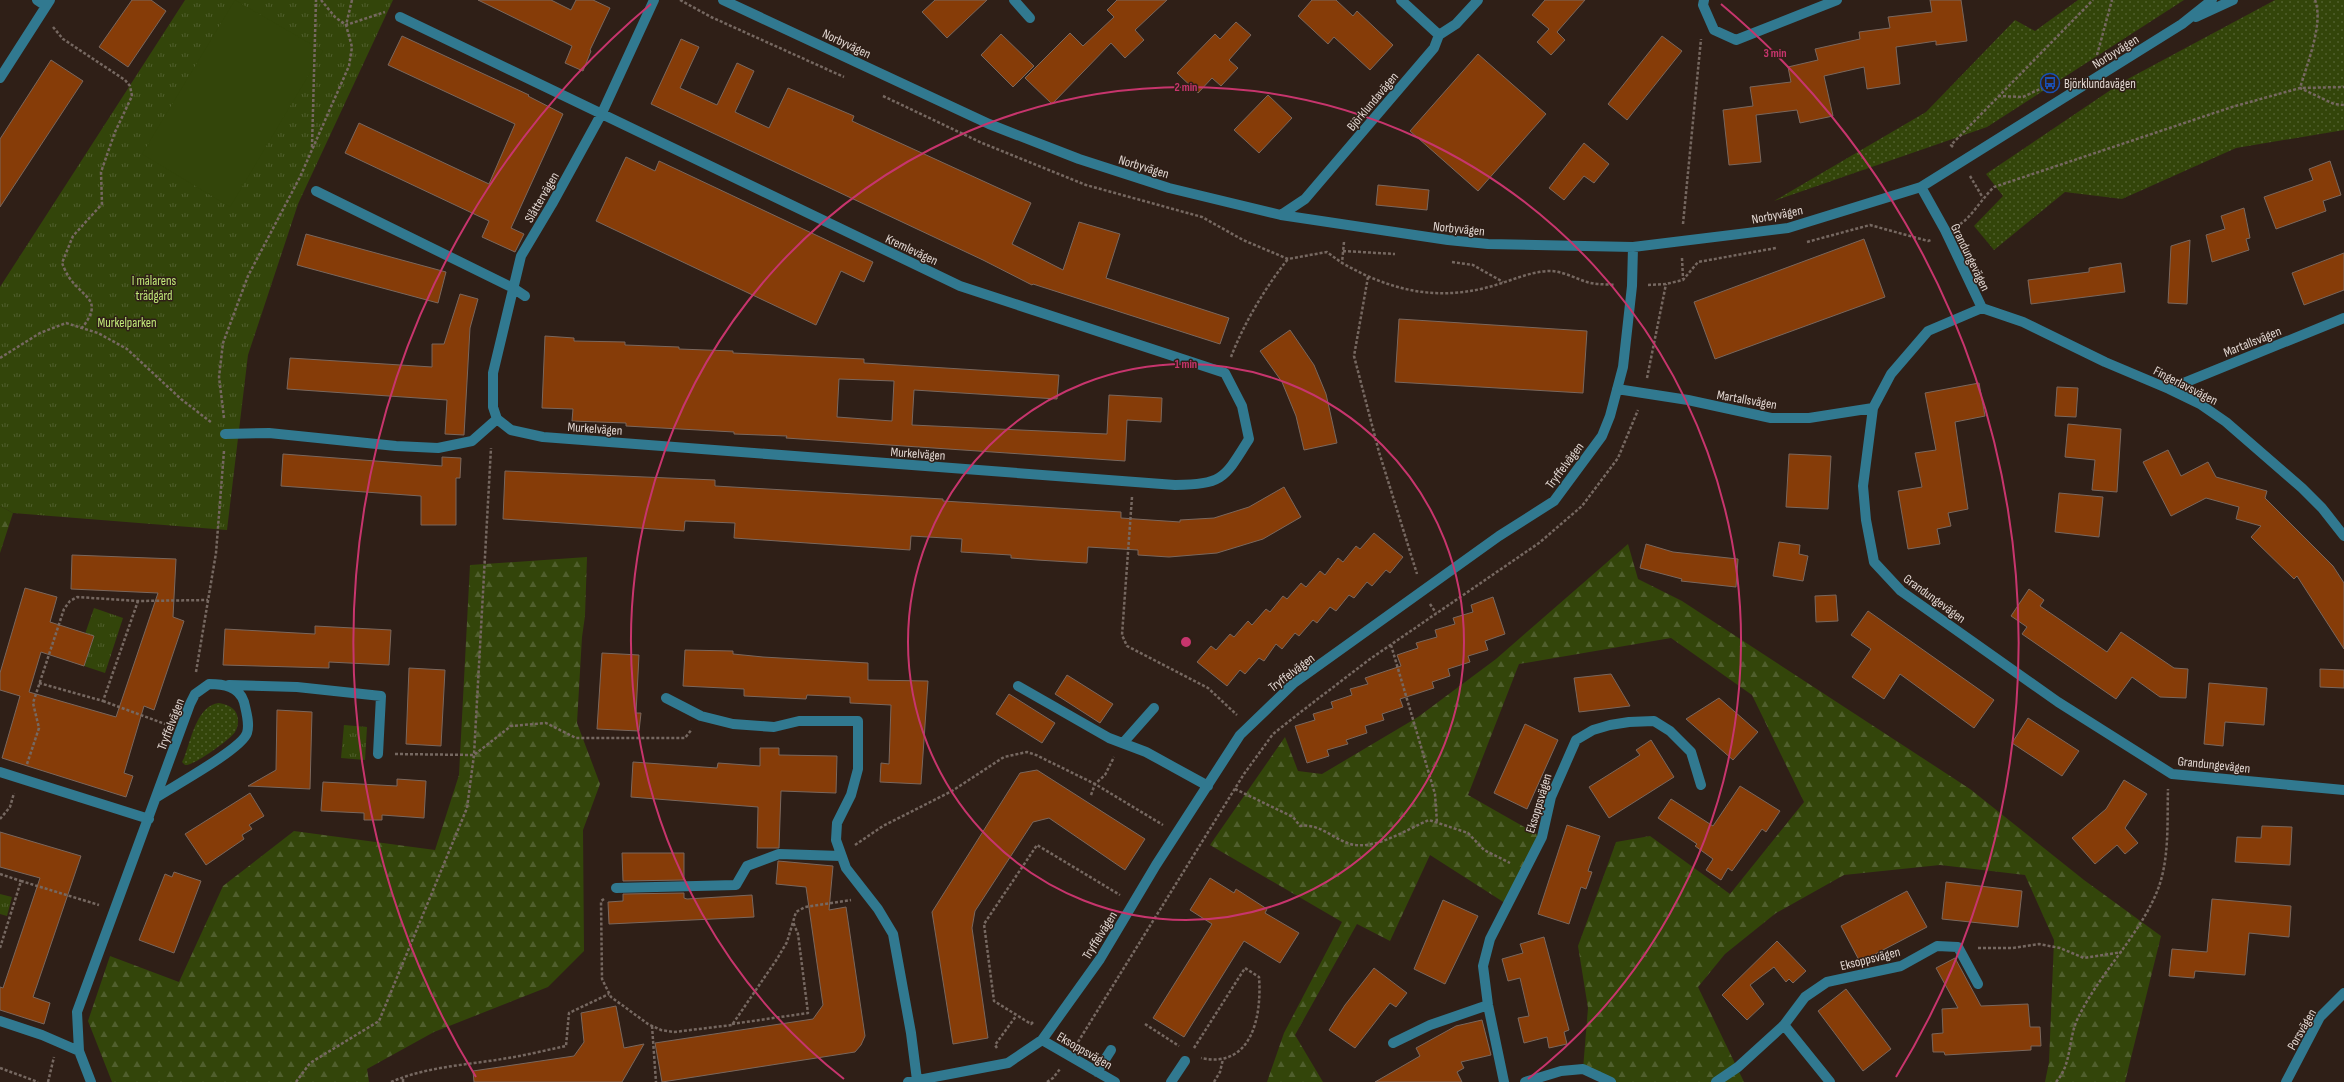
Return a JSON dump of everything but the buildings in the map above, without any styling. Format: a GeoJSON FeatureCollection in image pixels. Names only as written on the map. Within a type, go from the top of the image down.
{"type":"FeatureCollection","features":[{"type":"Feature","properties":{"kind":"street"},"geometry":{"type":"LineString","coordinates":[[0,78],[46,6],[37,0]]}},
{"type":"Feature","properties":{"kind":"street","name":"Slåttervägen"},"geometry":{"type":"LineString","coordinates":[[497,419],[493,407],[493,373],[521,256],[552,204],[602,113],[654,0]]}},
{"type":"Feature","properties":{"kind":"street","name":"Norbyvägen"},"geometry":{"type":"LineString","coordinates":[[723,0],[989,124],[1058,151],[1169,188],[1281,215],[1448,240],[1488,244],[1633,247],[1788,228],[1921,187],[2182,24],[2212,0]]}},
{"type":"Feature","properties":{"kind":"street"},"geometry":{"type":"LineString","coordinates":[[1014,0],[1030,18]]}},
{"type":"Feature","properties":{"kind":"street"},"geometry":{"type":"LineString","coordinates":[[1401,0],[1439,35],[1456,24],[1478,0]]}},
{"type":"Feature","properties":{"kind":"street"},"geometry":{"type":"LineString","coordinates":[[1704,0],[1703,5],[1714,30],[1736,40],[1837,0]]}},
{"type":"Feature","properties":{"kind":"street","name":"Norbyvägen"},"geometry":{"type":"LineString","coordinates":[[2182,24],[2233,0]]}},
{"type":"Feature","properties":{"kind":"street","name":"Kremlevägen"},"geometry":{"type":"LineString","coordinates":[[400,17],[960,286],[1225,373]]}},
{"type":"Feature","properties":{"kind":"street","name":"Björklundavägen"},"geometry":{"type":"LineString","coordinates":[[1281,215],[1305,200],[1434,48],[1439,35]]}},
{"type":"Feature","properties":{"kind":"street","name":"Grandungevägen"},"geometry":{"type":"LineString","coordinates":[[1921,187],[1945,230],[1982,308],[1928,331],[1891,374],[1873,408],[1863,486],[1866,520],[1874,562],[1901,591],[2058,702],[2172,774],[2344,790]]}},
{"type":"Feature","properties":{"kind":"street"},"geometry":{"type":"LineString","coordinates":[[316,191],[513,288],[525,296]]}},
{"type":"Feature","properties":{"kind":"street","name":"Tryffelvägen"},"geometry":{"type":"LineString","coordinates":[[912,1081],[1008,1063],[1042,1040],[1100,959],[1177,834],[1240,735],[1248,726],[1294,683],[1499,536],[1554,501],[1602,436],[1617,389],[1623,367],[1632,286],[1633,247]]}},
{"type":"Feature","properties":{"kind":"street","name":"Fingerlavsvägen"},"geometry":{"type":"LineString","coordinates":[[1982,308],[2023,322],[2105,362],[2200,404],[2226,422],[2302,488],[2322,508],[2344,536]]}},
{"type":"Feature","properties":{"kind":"street","name":"Martallsvägen"},"geometry":{"type":"LineString","coordinates":[[2169,389],[2344,318]]}},
{"type":"Feature","properties":{"kind":"street","name":"Murkelvägen"},"geometry":{"type":"LineString","coordinates":[[497,419],[511,430],[543,437],[1132,483],[1206,484],[1228,473],[1249,440],[1242,406],[1225,373]]}},
{"type":"Feature","properties":{"kind":"street","name":"Martallsvägen"},"geometry":{"type":"LineString","coordinates":[[1617,389],[1688,400],[1771,418],[1809,418],[1873,408]]}},
{"type":"Feature","properties":{"kind":"street"},"geometry":{"type":"LineString","coordinates":[[225,434],[268,433],[396,446],[438,448],[472,441],[497,419]]}},
{"type":"Feature","properties":{"kind":"street","name":"Tryffelvägen"},"geometry":{"type":"LineString","coordinates":[[91,1082],[79,1050],[77,1012],[195,694],[209,684],[297,687],[381,696],[378,754]]}},
{"type":"Feature","properties":{"kind":"street"},"geometry":{"type":"LineString","coordinates":[[157,797],[236,747],[247,733],[247,721],[242,696],[229,685]]}},
{"type":"Feature","properties":{"kind":"street"},"geometry":{"type":"LineString","coordinates":[[1018,686],[1110,738],[1146,752],[1208,786]]}},
{"type":"Feature","properties":{"kind":"street"},"geometry":{"type":"LineString","coordinates":[[666,698],[701,716],[733,724],[774,727],[799,722],[858,721],[858,769],[851,795],[837,823],[836,840],[846,868],[868,896],[893,934],[911,1033],[912,1081]]}},
{"type":"Feature","properties":{"kind":"street"},"geometry":{"type":"LineString","coordinates":[[1122,743],[1154,708]]}},
{"type":"Feature","properties":{"kind":"street","name":"Eksoppsvägen"},"geometry":{"type":"LineString","coordinates":[[1504,1082],[1488,1005],[1483,966],[1490,940],[1542,837],[1551,797],[1566,759],[1576,740],[1593,730],[1629,722],[1654,721],[1670,731],[1691,752],[1700,785]]}},
{"type":"Feature","properties":{"kind":"street"},"geometry":{"type":"LineString","coordinates":[[0,772],[148,819]]}},
{"type":"Feature","properties":{"kind":"street"},"geometry":{"type":"LineString","coordinates":[[616,888],[736,885],[747,866],[779,854],[841,856]]}},
{"type":"Feature","properties":{"kind":"street","name":"Eksoppsvägen"},"geometry":{"type":"LineString","coordinates":[[1716,1082],[1738,1067],[1784,1025],[1805,997],[1827,982],[1901,966],[1937,946],[1958,947]]}},
{"type":"Feature","properties":{"kind":"street"},"geometry":{"type":"LineString","coordinates":[[1958,947],[1978,984]]}},
{"type":"Feature","properties":{"kind":"street","name":"Porsvägen"},"geometry":{"type":"LineString","coordinates":[[2286,1082],[2320,1017],[2344,993]]}},
{"type":"Feature","properties":{"kind":"street"},"geometry":{"type":"LineString","coordinates":[[1393,1043],[1430,1025],[1488,1005]]}},
{"type":"Feature","properties":{"kind":"street"},"geometry":{"type":"LineString","coordinates":[[0,1021],[42,1035],[79,1050]]}},
{"type":"Feature","properties":{"kind":"street"},"geometry":{"type":"LineString","coordinates":[[1784,1025],[1830,1082]]}},
{"type":"Feature","properties":{"kind":"street","name":"Eksoppsvägen"},"geometry":{"type":"LineString","coordinates":[[1042,1040],[1114,1082]]}},
{"type":"Feature","properties":{"kind":"street"},"geometry":{"type":"LineString","coordinates":[[1097,1072],[1111,1050]]}},
{"type":"Feature","properties":{"kind":"street"},"geometry":{"type":"LineString","coordinates":[[1171,1082],[1185,1062]]}},
{"type":"Feature","properties":{"kind":"street"},"geometry":{"type":"LineString","coordinates":[[1525,1082],[1561,1071],[1583,1069],[1611,1082]]}},
{"type":"Feature","properties":{"kind":"path"},"geometry":{"type":"LineString","coordinates":[[312,150],[316,0]]}},
{"type":"Feature","properties":{"kind":"path"},"geometry":{"type":"LineString","coordinates":[[321,0],[335,17],[346,25]]}},
{"type":"Feature","properties":{"kind":"path"},"geometry":{"type":"LineString","coordinates":[[196,670],[216,553],[225,434],[219,377],[223,343],[248,276],[300,177],[349,66],[352,47],[346,25],[352,0]]}},
{"type":"Feature","properties":{"kind":"path"},"geometry":{"type":"LineString","coordinates":[[1951,144],[2092,0]]}},
{"type":"Feature","properties":{"kind":"path"},"geometry":{"type":"LineString","coordinates":[[2097,55],[2112,0]]}},
{"type":"Feature","properties":{"kind":"path"},"geometry":{"type":"LineString","coordinates":[[2315,0],[2319,10],[2312,46],[2300,88],[2334,104],[2344,105]]}},
{"type":"Feature","properties":{"kind":"path"},"geometry":{"type":"LineString","coordinates":[[46,6],[63,39],[125,80],[130,86],[132,96],[114,132],[101,172],[102,204],[73,236],[62,263],[71,280],[89,297],[91,306],[89,319],[82,328]]}},
{"type":"Feature","properties":{"kind":"path"},"geometry":{"type":"LineString","coordinates":[[346,25],[388,11],[400,17]]}},
{"type":"Feature","properties":{"kind":"path"},"geometry":{"type":"LineString","coordinates":[[1684,280],[1681,241],[1694,124],[1701,37]]}},
{"type":"Feature","properties":{"kind":"path"},"geometry":{"type":"LineString","coordinates":[[1998,96],[2023,97],[2044,87]]}},
{"type":"Feature","properties":{"kind":"path"},"geometry":{"type":"LineString","coordinates":[[1343,251],[1396,254]]}},
{"type":"Feature","properties":{"kind":"path"},"geometry":{"type":"LineString","coordinates":[[1225,373],[1233,350],[1255,309],[1288,259]]}},
{"type":"Feature","properties":{"kind":"path"},"geometry":{"type":"LineString","coordinates":[[1452,262],[1473,265],[1504,282]]}},
{"type":"Feature","properties":{"kind":"path"},"geometry":{"type":"LineString","coordinates":[[1368,277],[1354,356],[1378,452],[1422,591],[1436,613]]}},
{"type":"Feature","properties":{"kind":"path"},"geometry":{"type":"LineString","coordinates":[[1047,1082],[1053,1078],[1069,1056],[1235,789],[1274,734],[1337,684],[1436,613],[1538,543],[1582,506],[1618,458],[1644,393],[1666,284]]}},
{"type":"Feature","properties":{"kind":"path"},"geometry":{"type":"LineString","coordinates":[[0,358],[40,333],[66,323],[98,333],[127,349],[181,399],[225,434]]}},
{"type":"Feature","properties":{"kind":"path"},"geometry":{"type":"LineString","coordinates":[[296,1082],[310,1063],[379,1021],[467,808],[474,755],[489,456],[497,419]]}},
{"type":"Feature","properties":{"kind":"path"},"geometry":{"type":"LineString","coordinates":[[1132,483],[1122,635],[1126,646],[1208,688],[1248,726]]}},
{"type":"Feature","properties":{"kind":"path"},"geometry":{"type":"LineString","coordinates":[[0,819],[10,807],[15,790],[22,779],[39,728],[33,703],[64,609],[70,601],[77,596],[138,601],[208,600]]}},
{"type":"Feature","properties":{"kind":"path"},"geometry":{"type":"LineString","coordinates":[[103,701],[138,601]]}},
{"type":"Feature","properties":{"kind":"path"},"geometry":{"type":"LineString","coordinates":[[1391,645],[1435,794],[1437,823]]}},
{"type":"Feature","properties":{"kind":"path"},"geometry":{"type":"LineString","coordinates":[[39,683],[103,701],[168,725]]}},
{"type":"Feature","properties":{"kind":"path"},"geometry":{"type":"LineString","coordinates":[[378,754],[474,755],[511,726],[546,723],[576,738],[685,738],[701,716]]}},
{"type":"Feature","properties":{"kind":"path"},"geometry":{"type":"LineString","coordinates":[[1091,795],[1095,784],[1105,776],[1122,743]]}},
{"type":"Feature","properties":{"kind":"path"},"geometry":{"type":"LineString","coordinates":[[841,856],[882,826],[952,791],[990,765],[1012,755],[1027,752],[1095,784],[1148,814],[1177,834]]}},
{"type":"Feature","properties":{"kind":"path"},"geometry":{"type":"LineString","coordinates":[[2056,1082],[2064,1074],[2077,1021],[2149,908],[2162,874],[2166,850],[2168,788],[2172,774]]}},
{"type":"Feature","properties":{"kind":"path"},"geometry":{"type":"LineString","coordinates":[[1235,789],[1292,816],[1300,826],[1310,824],[1351,844],[1374,843],[1428,820],[1468,833],[1484,850],[1525,871]]}},
{"type":"Feature","properties":{"kind":"path"},"geometry":{"type":"LineString","coordinates":[[995,1045],[1016,1016],[994,1001],[984,924],[1037,844],[1114,892]]}},
{"type":"Feature","properties":{"kind":"path"},"geometry":{"type":"LineString","coordinates":[[0,874],[94,903]]}},
{"type":"Feature","properties":{"kind":"path"},"geometry":{"type":"LineString","coordinates":[[0,948],[21,881]]}},
{"type":"Feature","properties":{"kind":"path"},"geometry":{"type":"LineString","coordinates":[[616,888],[601,901],[602,979],[609,994],[652,1026],[674,1032],[808,1013],[798,934],[793,922]]}},
{"type":"Feature","properties":{"kind":"path"},"geometry":{"type":"LineString","coordinates":[[732,1024],[787,942],[796,912],[805,908],[868,896]]}},
{"type":"Feature","properties":{"kind":"path"},"geometry":{"type":"LineString","coordinates":[[1958,947],[2013,948],[2039,944],[2060,948],[2084,958],[2122,952]]}},
{"type":"Feature","properties":{"kind":"path"},"geometry":{"type":"LineString","coordinates":[[1194,1049],[1245,968],[1259,977],[1260,995],[1258,1017],[1253,1033],[1243,1046],[1230,1056],[1216,1061],[1196,1056]]}},
{"type":"Feature","properties":{"kind":"path"},"geometry":{"type":"LineString","coordinates":[[391,1082],[403,1077],[460,1064],[507,1058],[566,1046],[569,1012],[609,994]]}},
{"type":"Feature","properties":{"kind":"path"},"geometry":{"type":"LineString","coordinates":[[1145,1024],[1184,1049]]}},
{"type":"Feature","properties":{"kind":"path"},"geometry":{"type":"LineString","coordinates":[[652,1026],[656,1082]]}},
{"type":"Feature","properties":{"kind":"path"},"geometry":{"type":"LineString","coordinates":[[1214,1082],[1220,1072],[1223,1059]]}},
{"type":"Feature","properties":{"kind":"path"},"geometry":{"type":"LineString","coordinates":[[0,1068],[38,1082]]}},
{"type":"Feature","properties":{"kind":"path"},"geometry":{"type":"LineString","coordinates":[[403,1077],[403,1082]]}},
{"type":"Feature","properties":{"kind":"green space","name":"Murkelparken"},"geometry":{"type":"Polygon","coordinates":[[[185,0],[393,0],[298,204],[248,355],[227,530],[13,513],[0,506],[0,287],[185,0]]]}},
{"type":"Feature","properties":{"kind":"green space"},"geometry":{"type":"Polygon","coordinates":[[[235,0],[323,51],[230,207],[142,154],[235,0]]]}},
{"type":"Feature","properties":{"kind":"green space"},"geometry":{"type":"Polygon","coordinates":[[[2078,0],[2184,0],[1987,127],[1774,201],[1926,112],[2015,20],[2035,31],[2078,0]]]}},
{"type":"Feature","properties":{"kind":"green space"},"geometry":{"type":"Polygon","coordinates":[[[2275,0],[2344,0],[2344,130],[2236,148],[2122,199],[2065,192],[1994,250],[1974,226],[2003,196],[1986,174],[2124,81],[2275,0]]]}},
{"type":"Feature","properties":{"kind":"green space"},"geometry":{"type":"Polygon","coordinates":[[[0,506],[13,513],[0,553],[0,506]]]}},
{"type":"Feature","properties":{"kind":"green space"},"geometry":{"type":"Polygon","coordinates":[[[1628,544],[1638,579],[1682,601],[1970,789],[2084,880],[2161,936],[2125,1082],[2045,1082],[2049,1062],[2054,940],[2025,875],[1940,865],[1844,875],[1776,913],[1725,954],[1698,987],[1744,1082],[1611,1082],[1583,1069],[1588,1008],[1578,946],[1616,842],[1650,836],[1730,894],[1804,802],[1752,695],[1671,638],[1519,664],[1468,795],[1542,837],[1508,905],[1430,855],[1390,941],[1357,924],[1295,1035],[1323,1082],[1267,1082],[1284,1033],[1342,922],[1210,845],[1285,737],[1298,771],[1322,774],[1418,717],[1496,659],[1628,544]]]}},
{"type":"Feature","properties":{"kind":"green space"},"geometry":{"type":"Polygon","coordinates":[[[587,557],[585,616],[582,637],[577,723],[600,784],[583,830],[584,951],[548,987],[434,1032],[367,1069],[369,1082],[112,1082],[88,1021],[110,956],[179,982],[223,886],[294,831],[435,850],[459,775],[470,565],[587,557]]]}},
{"type":"Feature","properties":{"kind":"green space"},"geometry":{"type":"Polygon","coordinates":[[[94,608],[123,618],[105,673],[84,666],[94,637],[85,634],[94,608]]]}},
{"type":"Feature","properties":{"kind":"green space"},"geometry":{"type":"Polygon","coordinates":[[[219,703],[230,707],[236,713],[238,724],[235,732],[211,752],[195,762],[185,765],[182,762],[196,724],[205,710],[211,705],[219,703]]]}},
{"type":"Feature","properties":{"kind":"green space"},"geometry":{"type":"Polygon","coordinates":[[[344,725],[367,727],[365,760],[341,758],[344,725]]]}},
{"type":"Feature","properties":{"kind":"green space"},"geometry":{"type":"Polygon","coordinates":[[[0,894],[12,897],[7,916],[0,914],[0,894]]]}},
{"type":"Feature","properties":{"kind":"place","name":"Björklundavägen"},"geometry":{"type":"Point","coordinates":[2050,83]}},
{"type":"Feature","properties":{"kind":"park label","name":"I målarens trädgård"},"geometry":{"type":"Point","coordinates":[154,288]}}]}
